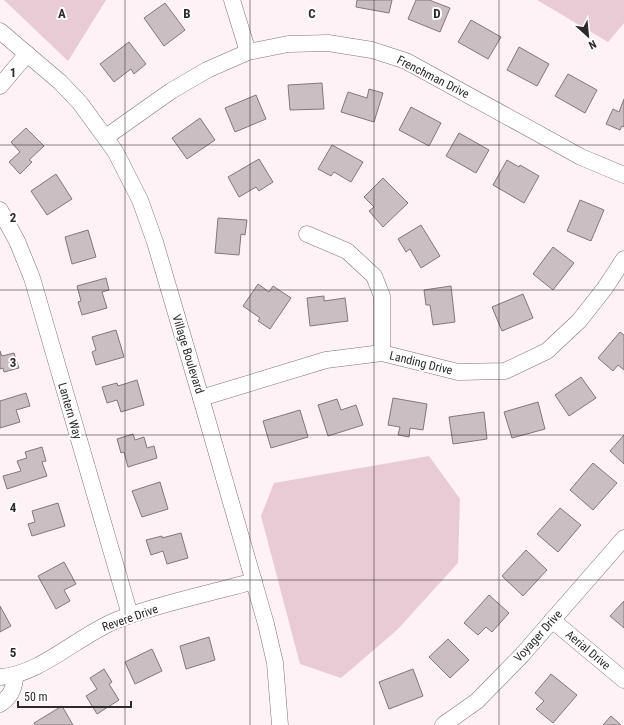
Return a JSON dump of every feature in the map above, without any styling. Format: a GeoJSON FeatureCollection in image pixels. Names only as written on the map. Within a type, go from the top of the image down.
{"type":"FeatureCollection","features":[{"type":"Feature","properties":{"kind":"street"},"geometry":{"type":"LineString","coordinates":[[232,0],[248,52]]}},
{"type":"Feature","properties":{"kind":"street","name":"Village Boulevard"},"geometry":{"type":"LineString","coordinates":[[0,31],[70,92],[106,138],[122,163],[140,200],[155,242],[254,581],[275,663],[280,725]]}},
{"type":"Feature","properties":{"kind":"street","name":"Frenchman Drive"},"geometry":{"type":"LineString","coordinates":[[106,138],[171,91],[206,70],[248,52],[288,44],[328,43],[372,50],[400,59],[510,116],[582,157],[624,175]]}},
{"type":"Feature","properties":{"kind":"street"},"geometry":{"type":"LineString","coordinates":[[0,86],[27,54]]}},
{"type":"Feature","properties":{"kind":"street","name":"Lantern Way"},"geometry":{"type":"LineString","coordinates":[[0,210],[20,246],[32,278],[130,616]]}},
{"type":"Feature","properties":{"kind":"street"},"geometry":{"type":"LineString","coordinates":[[307,234],[347,251],[374,276],[382,296],[382,353]]}},
{"type":"Feature","properties":{"kind":"street","name":"Landing Drive"},"geometry":{"type":"LineString","coordinates":[[201,398],[326,360],[382,353],[458,372],[505,371],[546,351],[579,321],[605,288],[624,259]]}},
{"type":"Feature","properties":{"kind":"street","name":"Voyager Drive"},"geometry":{"type":"LineString","coordinates":[[443,725],[477,701],[552,620],[624,538]]}},
{"type":"Feature","properties":{"kind":"street","name":"Revere Drive"},"geometry":{"type":"LineString","coordinates":[[0,704],[7,699],[12,691],[8,676],[34,668],[92,632],[130,616],[254,581]]}},
{"type":"Feature","properties":{"kind":"street","name":"Aerial Drive"},"geometry":{"type":"LineString","coordinates":[[552,620],[624,680]]}},
{"type":"Feature","properties":{"kind":"shaded area"},"geometry":{"type":"Polygon","coordinates":[[[4,0],[106,0],[68,61],[4,0]]]}},
{"type":"Feature","properties":{"kind":"shaded area"},"geometry":{"type":"Polygon","coordinates":[[[537,0],[624,0],[624,23],[608,42],[537,0]]]}},
{"type":"Feature","properties":{"kind":"shaded area"},"geometry":{"type":"Polygon","coordinates":[[[429,456],[460,499],[458,563],[397,630],[341,678],[300,664],[261,516],[274,483],[429,456]]]}},
{"type":"Feature","properties":{"kind":"building"},"geometry":{"type":"Polygon","coordinates":[[[357,0],[392,0],[389,13],[356,7],[357,0]]]}},
{"type":"Feature","properties":{"kind":"building"},"geometry":{"type":"Polygon","coordinates":[[[416,0],[429,0],[450,8],[440,32],[408,19],[416,0]]]}},
{"type":"Feature","properties":{"kind":"building"},"geometry":{"type":"Polygon","coordinates":[[[165,3],[185,30],[164,46],[144,18],[165,3]]]}},
{"type":"Feature","properties":{"kind":"building"},"geometry":{"type":"Polygon","coordinates":[[[471,20],[501,37],[488,59],[458,42],[471,20]]]}},
{"type":"Feature","properties":{"kind":"building"},"geometry":{"type":"Polygon","coordinates":[[[129,42],[146,64],[134,74],[131,69],[114,82],[100,64],[129,42]]]}},
{"type":"Feature","properties":{"kind":"building"},"geometry":{"type":"Polygon","coordinates":[[[519,47],[549,64],[537,86],[507,70],[519,47]]]}},
{"type":"Feature","properties":{"kind":"building"},"geometry":{"type":"Polygon","coordinates":[[[568,74],[597,90],[585,113],[555,96],[568,74]]]}},
{"type":"Feature","properties":{"kind":"building"},"geometry":{"type":"Polygon","coordinates":[[[322,83],[324,109],[290,110],[288,85],[322,83]]]}},
{"type":"Feature","properties":{"kind":"building"},"geometry":{"type":"Polygon","coordinates":[[[369,89],[383,93],[374,122],[341,112],[348,92],[367,98],[369,89]]]}},
{"type":"Feature","properties":{"kind":"building"},"geometry":{"type":"Polygon","coordinates":[[[256,95],[266,119],[235,132],[225,108],[256,95]]]}},
{"type":"Feature","properties":{"kind":"building"},"geometry":{"type":"Polygon","coordinates":[[[624,99],[624,127],[622,126],[620,130],[606,124],[613,109],[619,112],[624,99]]]}},
{"type":"Feature","properties":{"kind":"building"},"geometry":{"type":"Polygon","coordinates":[[[411,107],[441,123],[429,146],[399,130],[411,107]]]}},
{"type":"Feature","properties":{"kind":"building"},"geometry":{"type":"Polygon","coordinates":[[[200,118],[215,140],[187,159],[172,138],[200,118]]]}},
{"type":"Feature","properties":{"kind":"building"},"geometry":{"type":"Polygon","coordinates":[[[26,128],[44,146],[29,160],[32,162],[20,174],[9,162],[20,152],[11,142],[26,128]]]}},
{"type":"Feature","properties":{"kind":"building"},"geometry":{"type":"Polygon","coordinates":[[[459,133],[489,150],[476,173],[446,156],[459,133]]]}},
{"type":"Feature","properties":{"kind":"building"},"geometry":{"type":"Polygon","coordinates":[[[332,145],[363,162],[351,182],[334,172],[331,176],[318,169],[332,145]]]}},
{"type":"Feature","properties":{"kind":"building"},"geometry":{"type":"Polygon","coordinates":[[[259,159],[273,182],[259,191],[256,187],[239,197],[228,177],[259,159]]]}},
{"type":"Feature","properties":{"kind":"building"},"geometry":{"type":"Polygon","coordinates":[[[507,160],[519,167],[520,165],[539,176],[524,203],[493,185],[507,160]]]}},
{"type":"Feature","properties":{"kind":"building"},"geometry":{"type":"Polygon","coordinates":[[[56,174],[72,199],[47,215],[31,191],[56,174]]]}},
{"type":"Feature","properties":{"kind":"building"},"geometry":{"type":"Polygon","coordinates":[[[383,178],[408,203],[383,227],[369,211],[374,207],[364,197],[383,178]]]}},
{"type":"Feature","properties":{"kind":"building"},"geometry":{"type":"Polygon","coordinates":[[[580,200],[604,210],[591,241],[567,231],[580,200]]]}},
{"type":"Feature","properties":{"kind":"building"},"geometry":{"type":"Polygon","coordinates":[[[218,218],[247,220],[245,235],[241,234],[239,255],[215,253],[218,218]]]}},
{"type":"Feature","properties":{"kind":"building"},"geometry":{"type":"Polygon","coordinates":[[[421,225],[440,256],[421,268],[410,249],[406,252],[398,239],[421,225]]]}},
{"type":"Feature","properties":{"kind":"building"},"geometry":{"type":"Polygon","coordinates":[[[88,230],[96,257],[72,264],[65,237],[88,230]]]}},
{"type":"Feature","properties":{"kind":"building"},"geometry":{"type":"Polygon","coordinates":[[[553,247],[574,263],[553,290],[533,274],[553,247]]]}},
{"type":"Feature","properties":{"kind":"building"},"geometry":{"type":"Polygon","coordinates":[[[106,278],[109,290],[102,292],[107,308],[82,315],[78,302],[81,301],[77,286],[106,278]]]}},
{"type":"Feature","properties":{"kind":"building"},"geometry":{"type":"Polygon","coordinates":[[[258,284],[269,292],[273,286],[291,298],[270,329],[258,321],[260,318],[243,306],[258,284]]]}},
{"type":"Feature","properties":{"kind":"building"},"geometry":{"type":"Polygon","coordinates":[[[451,286],[455,322],[433,325],[430,305],[426,305],[424,290],[451,286]]]}},
{"type":"Feature","properties":{"kind":"building"},"geometry":{"type":"Polygon","coordinates":[[[523,294],[533,318],[502,331],[492,307],[523,294]]]}},
{"type":"Feature","properties":{"kind":"building"},"geometry":{"type":"Polygon","coordinates":[[[324,296],[324,301],[345,298],[348,321],[310,326],[307,298],[324,296]]]}},
{"type":"Feature","properties":{"kind":"building"},"geometry":{"type":"Polygon","coordinates":[[[116,330],[124,357],[96,365],[92,352],[96,350],[92,337],[116,330]]]}},
{"type":"Feature","properties":{"kind":"building"},"geometry":{"type":"Polygon","coordinates":[[[620,332],[624,335],[624,370],[618,365],[613,371],[598,358],[620,332]]]}},
{"type":"Feature","properties":{"kind":"building"},"geometry":{"type":"Polygon","coordinates":[[[0,351],[2,356],[14,353],[19,368],[4,372],[3,368],[0,369],[0,351]]]}},
{"type":"Feature","properties":{"kind":"building"},"geometry":{"type":"Polygon","coordinates":[[[581,377],[596,398],[569,416],[555,395],[581,377]]]}},
{"type":"Feature","properties":{"kind":"building"},"geometry":{"type":"Polygon","coordinates":[[[137,380],[144,405],[121,412],[117,400],[107,403],[102,387],[117,383],[118,386],[137,380]]]}},
{"type":"Feature","properties":{"kind":"building"},"geometry":{"type":"Polygon","coordinates":[[[26,393],[30,406],[16,410],[20,422],[0,428],[0,401],[26,393]]]}},
{"type":"Feature","properties":{"kind":"building"},"geometry":{"type":"Polygon","coordinates":[[[393,398],[427,404],[423,430],[410,428],[409,437],[398,435],[400,427],[388,425],[393,398]]]}},
{"type":"Feature","properties":{"kind":"building"},"geometry":{"type":"Polygon","coordinates":[[[337,399],[341,410],[356,405],[363,425],[328,436],[318,405],[337,399]]]}},
{"type":"Feature","properties":{"kind":"building"},"geometry":{"type":"Polygon","coordinates":[[[538,402],[545,429],[512,438],[504,412],[538,402]]]}},
{"type":"Feature","properties":{"kind":"building"},"geometry":{"type":"Polygon","coordinates":[[[300,410],[308,437],[271,448],[263,421],[300,410]]]}},
{"type":"Feature","properties":{"kind":"building"},"geometry":{"type":"Polygon","coordinates":[[[484,412],[487,439],[453,444],[449,417],[484,412]]]}},
{"type":"Feature","properties":{"kind":"building"},"geometry":{"type":"Polygon","coordinates":[[[133,434],[135,440],[144,437],[147,448],[154,446],[157,458],[128,467],[124,452],[121,453],[117,439],[133,434]]]}},
{"type":"Feature","properties":{"kind":"building"},"geometry":{"type":"Polygon","coordinates":[[[624,435],[624,464],[610,451],[624,435]]]}},
{"type":"Feature","properties":{"kind":"building"},"geometry":{"type":"Polygon","coordinates":[[[42,447],[46,461],[42,462],[47,476],[7,489],[3,476],[21,471],[17,461],[27,458],[25,452],[42,447]]]}},
{"type":"Feature","properties":{"kind":"building"},"geometry":{"type":"Polygon","coordinates":[[[593,463],[617,483],[593,510],[570,490],[593,463]]]}},
{"type":"Feature","properties":{"kind":"building"},"geometry":{"type":"Polygon","coordinates":[[[160,482],[168,509],[142,517],[132,491],[160,482]]]}},
{"type":"Feature","properties":{"kind":"building"},"geometry":{"type":"Polygon","coordinates":[[[58,503],[65,526],[32,536],[28,524],[35,522],[32,511],[58,503]]]}},
{"type":"Feature","properties":{"kind":"building"},"geometry":{"type":"Polygon","coordinates":[[[560,508],[581,525],[558,552],[537,534],[560,508]]]}},
{"type":"Feature","properties":{"kind":"building"},"geometry":{"type":"Polygon","coordinates":[[[181,533],[188,558],[167,564],[163,551],[151,555],[146,540],[181,533]]]}},
{"type":"Feature","properties":{"kind":"building"},"geometry":{"type":"Polygon","coordinates":[[[526,550],[547,570],[523,596],[502,576],[526,550]]]}},
{"type":"Feature","properties":{"kind":"building"},"geometry":{"type":"Polygon","coordinates":[[[64,562],[76,584],[64,590],[70,601],[56,609],[38,576],[64,562]]]}},
{"type":"Feature","properties":{"kind":"building"},"geometry":{"type":"Polygon","coordinates":[[[489,595],[509,613],[492,632],[486,627],[478,635],[464,623],[489,595]]]}},
{"type":"Feature","properties":{"kind":"building"},"geometry":{"type":"Polygon","coordinates":[[[624,601],[624,628],[610,616],[624,601]]]}},
{"type":"Feature","properties":{"kind":"building"},"geometry":{"type":"Polygon","coordinates":[[[0,606],[11,626],[0,632],[0,606]]]}},
{"type":"Feature","properties":{"kind":"building"},"geometry":{"type":"Polygon","coordinates":[[[209,637],[215,660],[186,669],[180,646],[209,637]]]}},
{"type":"Feature","properties":{"kind":"building"},"geometry":{"type":"Polygon","coordinates":[[[448,639],[469,660],[450,678],[429,657],[448,639]]]}},
{"type":"Feature","properties":{"kind":"building"},"geometry":{"type":"Polygon","coordinates":[[[152,649],[162,671],[135,684],[125,662],[152,649]]]}},
{"type":"Feature","properties":{"kind":"building"},"geometry":{"type":"Polygon","coordinates":[[[104,669],[112,682],[109,684],[119,700],[97,714],[86,696],[97,689],[90,678],[104,669]]]}},
{"type":"Feature","properties":{"kind":"building"},"geometry":{"type":"Polygon","coordinates":[[[413,669],[423,696],[389,709],[379,682],[413,669]]]}},
{"type":"Feature","properties":{"kind":"building"},"geometry":{"type":"Polygon","coordinates":[[[551,674],[577,695],[553,723],[536,709],[544,701],[535,693],[551,674]]]}},
{"type":"Feature","properties":{"kind":"building"},"geometry":{"type":"Polygon","coordinates":[[[62,706],[73,725],[35,725],[34,723],[62,706]]]}},
{"type":"Feature","properties":{"kind":"building"},"geometry":{"type":"Polygon","coordinates":[[[611,716],[621,725],[603,725],[611,716]]]}}]}
